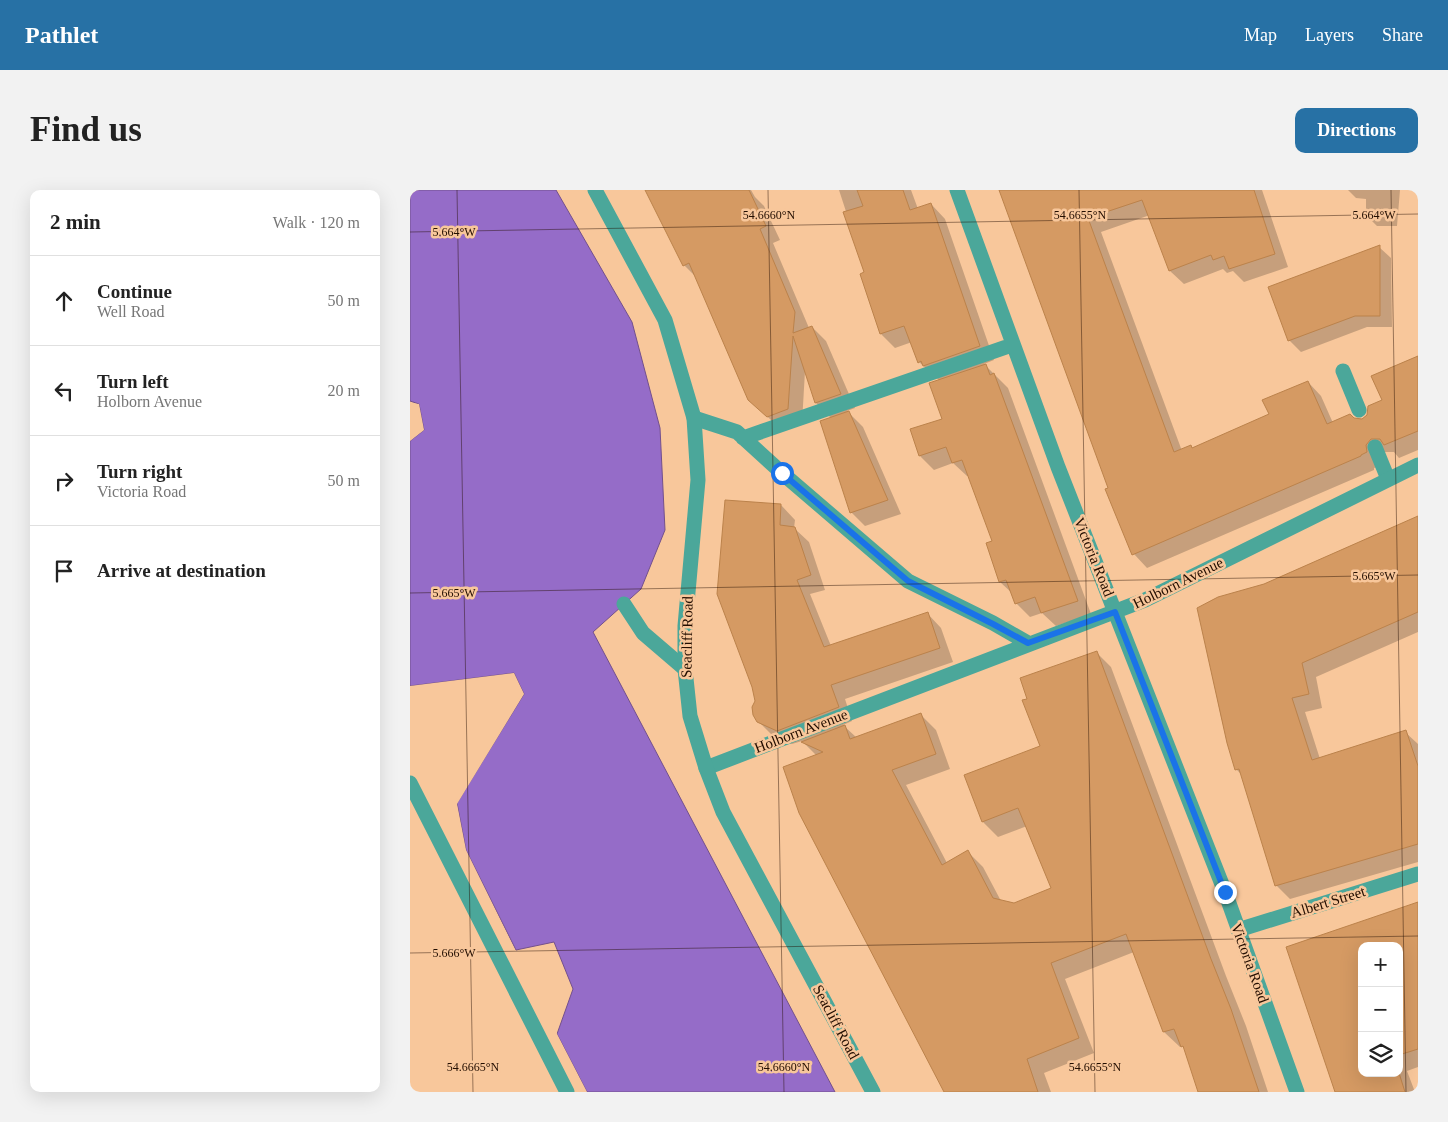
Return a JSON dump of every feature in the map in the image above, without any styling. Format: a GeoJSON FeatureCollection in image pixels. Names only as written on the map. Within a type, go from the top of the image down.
{"type":"FeatureCollection","features":[{"type":"Feature","properties":{"kind":"street","name":"Seacliff Road"},"geometry":{"type":"LineString","coordinates":[[595,190],[665,320],[694,418],[698,480],[685,626],[684,668],[690,716],[706,768],[723,812],[873,1092]]}},
{"type":"Feature","properties":{"kind":"street","name":"Victoria Road"},"geometry":{"type":"LineString","coordinates":[[958,190],[1012,345],[1221,883],[1297,1092]]}},
{"type":"Feature","properties":{"kind":"street"},"geometry":{"type":"LineString","coordinates":[[743,438],[1012,345]]}},
{"type":"Feature","properties":{"kind":"street"},"geometry":{"type":"LineString","coordinates":[[1343,371],[1359,410]]}},
{"type":"Feature","properties":{"kind":"street"},"geometry":{"type":"LineString","coordinates":[[694,418],[737,432],[908,581],[1028,643]]}},
{"type":"Feature","properties":{"kind":"street"},"geometry":{"type":"LineString","coordinates":[[1374,446],[1388,480]]}},
{"type":"Feature","properties":{"kind":"street","name":"Holborn Avenue"},"geometry":{"type":"LineString","coordinates":[[706,768],[1028,643],[1145,600],[1418,465]]}},
{"type":"Feature","properties":{"kind":"street"},"geometry":{"type":"LineString","coordinates":[[624,604],[644,633],[684,668]]}},
{"type":"Feature","properties":{"kind":"street"},"geometry":{"type":"LineString","coordinates":[[410,782],[567,1092]]}},
{"type":"Feature","properties":{"kind":"street","name":"Albert Street"},"geometry":{"type":"LineString","coordinates":[[1238,930],[1418,874]]}},
{"type":"Feature","properties":{"kind":"shaded area"},"geometry":{"type":"Polygon","coordinates":[[[410,190],[556,190],[632,322],[660,428],[665,530],[641,589],[593,632],[835,1092],[587,1092],[557,1034],[573,989],[554,942],[516,950],[466,850],[457,803],[524,694],[514,673],[410,686],[410,441],[424,430],[419,404],[410,401],[410,190]]]}},
{"type":"Feature","properties":{"kind":"pier"},"geometry":{"type":"Polygon","coordinates":[[[410,403],[419,404],[424,430],[410,441],[410,438],[421,429],[417,406],[410,403]]]}},
{"type":"Feature","properties":{"kind":"pier"},"geometry":{"type":"Polygon","coordinates":[[[514,673],[524,694],[457,804],[466,850],[516,952],[464,851],[454,803],[521,694],[513,676],[410,689],[410,686],[514,673]]]}},
{"type":"Feature","properties":{"kind":"pier"},"geometry":{"type":"Polygon","coordinates":[[[556,1031],[587,1092],[585,1092],[555,1035],[556,1031]]]}},
{"type":"Feature","properties":{"kind":"building"},"geometry":{"type":"Polygon","coordinates":[[[645,190],[749,190],[766,226],[760,229],[795,312],[793,333],[812,326],[841,394],[815,403],[793,336],[788,409],[767,417],[748,400],[689,263],[683,266],[645,190]]]}},
{"type":"Feature","properties":{"kind":"building"},"geometry":{"type":"Polygon","coordinates":[[[857,190],[903,190],[910,210],[931,203],[980,346],[923,366],[921,361],[918,363],[904,326],[880,334],[860,274],[864,272],[843,212],[863,206],[857,190]]]}},
{"type":"Feature","properties":{"kind":"building"},"geometry":{"type":"Polygon","coordinates":[[[999,190],[1254,190],[1275,254],[1229,269],[1224,256],[1213,260],[1211,255],[1169,271],[1142,200],[1088,218],[1174,452],[1191,445],[1192,448],[1269,414],[1262,400],[1308,381],[1327,424],[1350,414],[1354,418],[1362,419],[1367,415],[1368,406],[1382,400],[1371,376],[1418,356],[1418,431],[1384,445],[1380,439],[1371,439],[1366,445],[1367,452],[1361,456],[1132,555],[1105,489],[1108,488],[999,190]]]}},
{"type":"Feature","properties":{"kind":"building"},"geometry":{"type":"Polygon","coordinates":[[[1380,245],[1380,316],[1355,316],[1288,341],[1268,287],[1380,245]]]}},
{"type":"Feature","properties":{"kind":"building"},"geometry":{"type":"Polygon","coordinates":[[[986,364],[990,375],[994,373],[1078,601],[1041,613],[1035,597],[1015,604],[1006,580],[999,582],[986,543],[992,541],[962,460],[952,463],[946,447],[919,456],[910,429],[942,419],[929,383],[986,364]]]}},
{"type":"Feature","properties":{"kind":"building"},"geometry":{"type":"Polygon","coordinates":[[[849,411],[888,500],[850,513],[820,421],[849,411]]]}},
{"type":"Feature","properties":{"kind":"building"},"geometry":{"type":"Polygon","coordinates":[[[725,500],[781,504],[780,525],[795,527],[811,575],[797,580],[824,647],[928,612],[940,648],[831,685],[839,707],[777,731],[757,722],[753,715],[752,707],[755,701],[752,687],[717,594],[725,500]]]}},
{"type":"Feature","properties":{"kind":"building"},"geometry":{"type":"Polygon","coordinates":[[[1418,516],[1418,612],[1302,663],[1309,694],[1292,698],[1312,760],[1406,730],[1418,766],[1418,844],[1275,886],[1239,769],[1235,770],[1227,743],[1197,608],[1218,597],[1264,584],[1418,516]]]}},
{"type":"Feature","properties":{"kind":"building"},"geometry":{"type":"Polygon","coordinates":[[[1097,651],[1231,1009],[1259,1092],[1198,1092],[1183,1046],[1181,1047],[1174,1029],[1163,1032],[1126,934],[1051,963],[1079,1038],[1027,1059],[1038,1092],[944,1092],[799,813],[783,767],[823,752],[801,742],[845,725],[850,739],[921,713],[936,754],[892,770],[942,865],[968,850],[993,898],[1014,903],[1051,888],[1018,808],[982,822],[964,775],[1040,746],[1022,700],[1027,699],[1020,678],[1097,651]]]}},
{"type":"Feature","properties":{"kind":"building"},"geometry":{"type":"Polygon","coordinates":[[[1418,902],[1418,1049],[1403,1054],[1403,942],[1358,942],[1358,1077],[1400,1077],[1405,1092],[1335,1092],[1286,947],[1418,902]]]}},
{"type":"Feature","properties":{"kind":"route"},"geometry":{"type":"LineString","coordinates":[[782,473],[908,581],[1028,643],[1115,612],[1225,892]]}}]}
